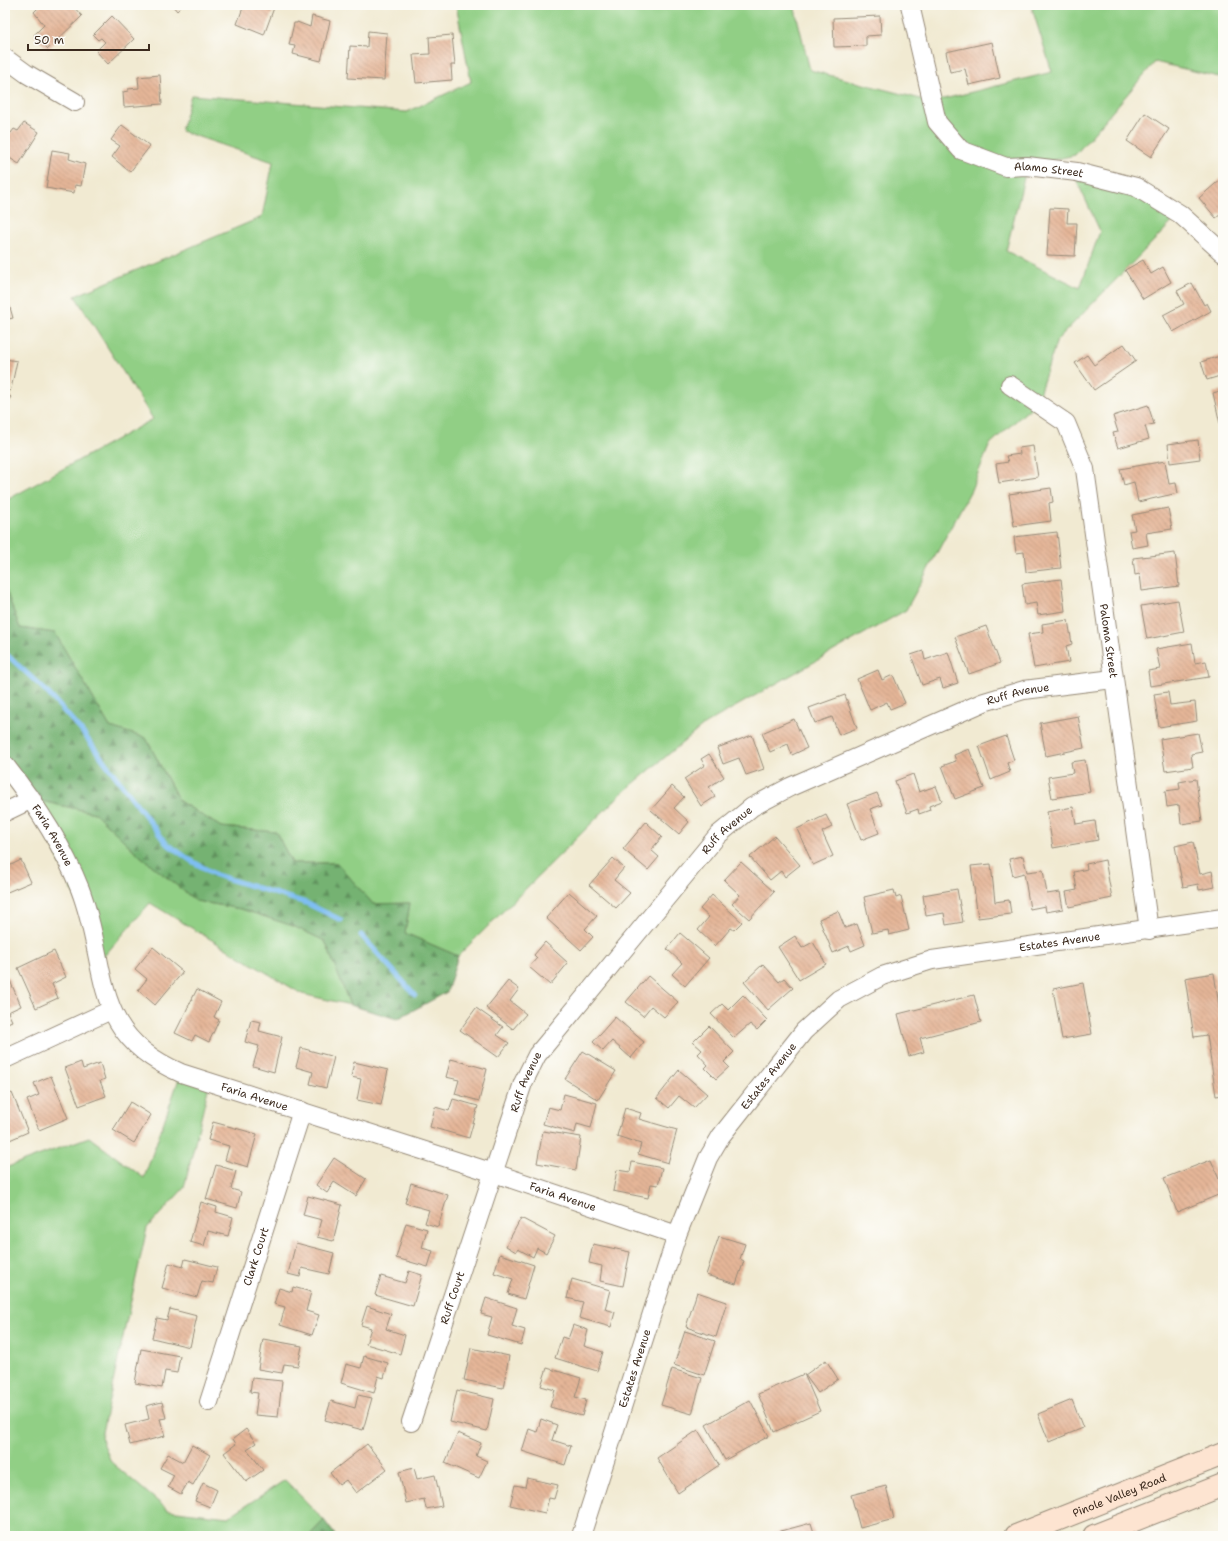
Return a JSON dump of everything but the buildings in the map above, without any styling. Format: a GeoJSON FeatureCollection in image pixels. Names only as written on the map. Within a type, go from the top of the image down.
{"type":"FeatureCollection","features":[{"type":"Feature","properties":{"kind":"main road","name":"Pinole Valley Road"},"geometry":{"type":"LineString","coordinates":[[1016,1536],[1223,1454]]}},
{"type":"Feature","properties":{"kind":"main road"},"geometry":{"type":"LineString","coordinates":[[1094,1536],[1223,1485]]}},
{"type":"Feature","properties":{"kind":"street","name":"Alamo Street"},"geometry":{"type":"LineString","coordinates":[[910,5],[937,122],[961,150],[1006,167],[1027,166],[1077,172],[1136,187],[1180,214],[1223,253]]}},
{"type":"Feature","properties":{"kind":"street"},"geometry":{"type":"LineString","coordinates":[[5,58],[27,74],[75,102]]}},
{"type":"Feature","properties":{"kind":"street","name":"Paloma Street"},"geometry":{"type":"LineString","coordinates":[[1010,385],[1066,423],[1085,469],[1149,930]]}},
{"type":"Feature","properties":{"kind":"street","name":"Ruff Avenue"},"geometry":{"type":"LineString","coordinates":[[494,1173],[523,1083],[537,1056],[718,835],[752,807],[790,787],[984,702],[1024,690],[1113,679]]}},
{"type":"Feature","properties":{"kind":"street","name":"Faria Avenue"},"geometry":{"type":"LineString","coordinates":[[5,764],[32,800],[53,832],[80,890],[111,1010],[118,1023],[139,1048],[153,1059],[166,1067],[494,1173],[678,1235]]}},
{"type":"Feature","properties":{"kind":"street"},"geometry":{"type":"LineString","coordinates":[[5,812],[32,800]]}},
{"type":"Feature","properties":{"kind":"street","name":"Estates Avenue"},"geometry":{"type":"LineString","coordinates":[[581,1536],[678,1235],[705,1165],[721,1136],[804,1031],[839,999],[882,976],[932,960],[1149,930],[1223,918]]}},
{"type":"Feature","properties":{"kind":"street"},"geometry":{"type":"LineString","coordinates":[[5,1059],[111,1010]]}},
{"type":"Feature","properties":{"kind":"street","name":"Clark Court"},"geometry":{"type":"LineString","coordinates":[[209,1402],[302,1111]]}},
{"type":"Feature","properties":{"kind":"street","name":"Ruff Court"},"geometry":{"type":"LineString","coordinates":[[412,1422],[494,1173]]}},
{"type":"Feature","properties":{"kind":"green space"},"geometry":{"type":"Polygon","coordinates":[[[456,5],[794,5],[810,70],[932,102],[1052,72],[1031,5],[1223,5],[1223,78],[1155,62],[1075,155],[1027,166],[1006,251],[1080,288],[1100,231],[1076,179],[1136,187],[1180,214],[1057,340],[1036,403],[990,444],[971,490],[906,610],[705,724],[621,794],[458,956],[405,933],[410,903],[373,904],[337,863],[292,863],[276,832],[221,827],[179,801],[146,738],[110,727],[55,633],[20,628],[5,588],[5,501],[153,419],[75,296],[262,217],[273,162],[181,131],[191,95],[407,112],[471,82],[456,5]]]}},
{"type":"Feature","properties":{"kind":"green space"},"geometry":{"type":"Polygon","coordinates":[[[5,588],[20,628],[55,633],[110,727],[146,738],[179,801],[221,827],[276,832],[292,863],[337,863],[373,904],[410,903],[405,933],[458,956],[447,992],[397,1019],[350,1005],[325,941],[293,926],[241,909],[196,901],[139,855],[95,813],[32,799],[5,765],[5,588]]]}},
{"type":"Feature","properties":{"kind":"green space"},"geometry":{"type":"Polygon","coordinates":[[[32,799],[95,813],[139,855],[196,901],[241,909],[293,926],[325,941],[350,1005],[302,994],[150,903],[99,962],[94,940],[32,799]]]}},
{"type":"Feature","properties":{"kind":"green space"},"geometry":{"type":"Polygon","coordinates":[[[181,1073],[210,1081],[184,1188],[147,1228],[101,1437],[111,1462],[168,1510],[228,1517],[285,1480],[324,1520],[309,1536],[5,1536],[5,1168],[89,1137],[144,1178],[181,1073]]]}},
{"type":"Feature","properties":{"kind":"green space"},"geometry":{"type":"Polygon","coordinates":[[[324,1520],[336,1536],[309,1536],[324,1520]]]}},
{"type":"Feature","properties":{"kind":"waterway"},"geometry":{"type":"LineString","coordinates":[[5,653],[46,691],[80,729],[166,843],[190,860],[216,875],[306,903],[341,920]]}},
{"type":"Feature","properties":{"kind":"waterway"},"geometry":{"type":"LineString","coordinates":[[361,935],[415,995]]}}]}
